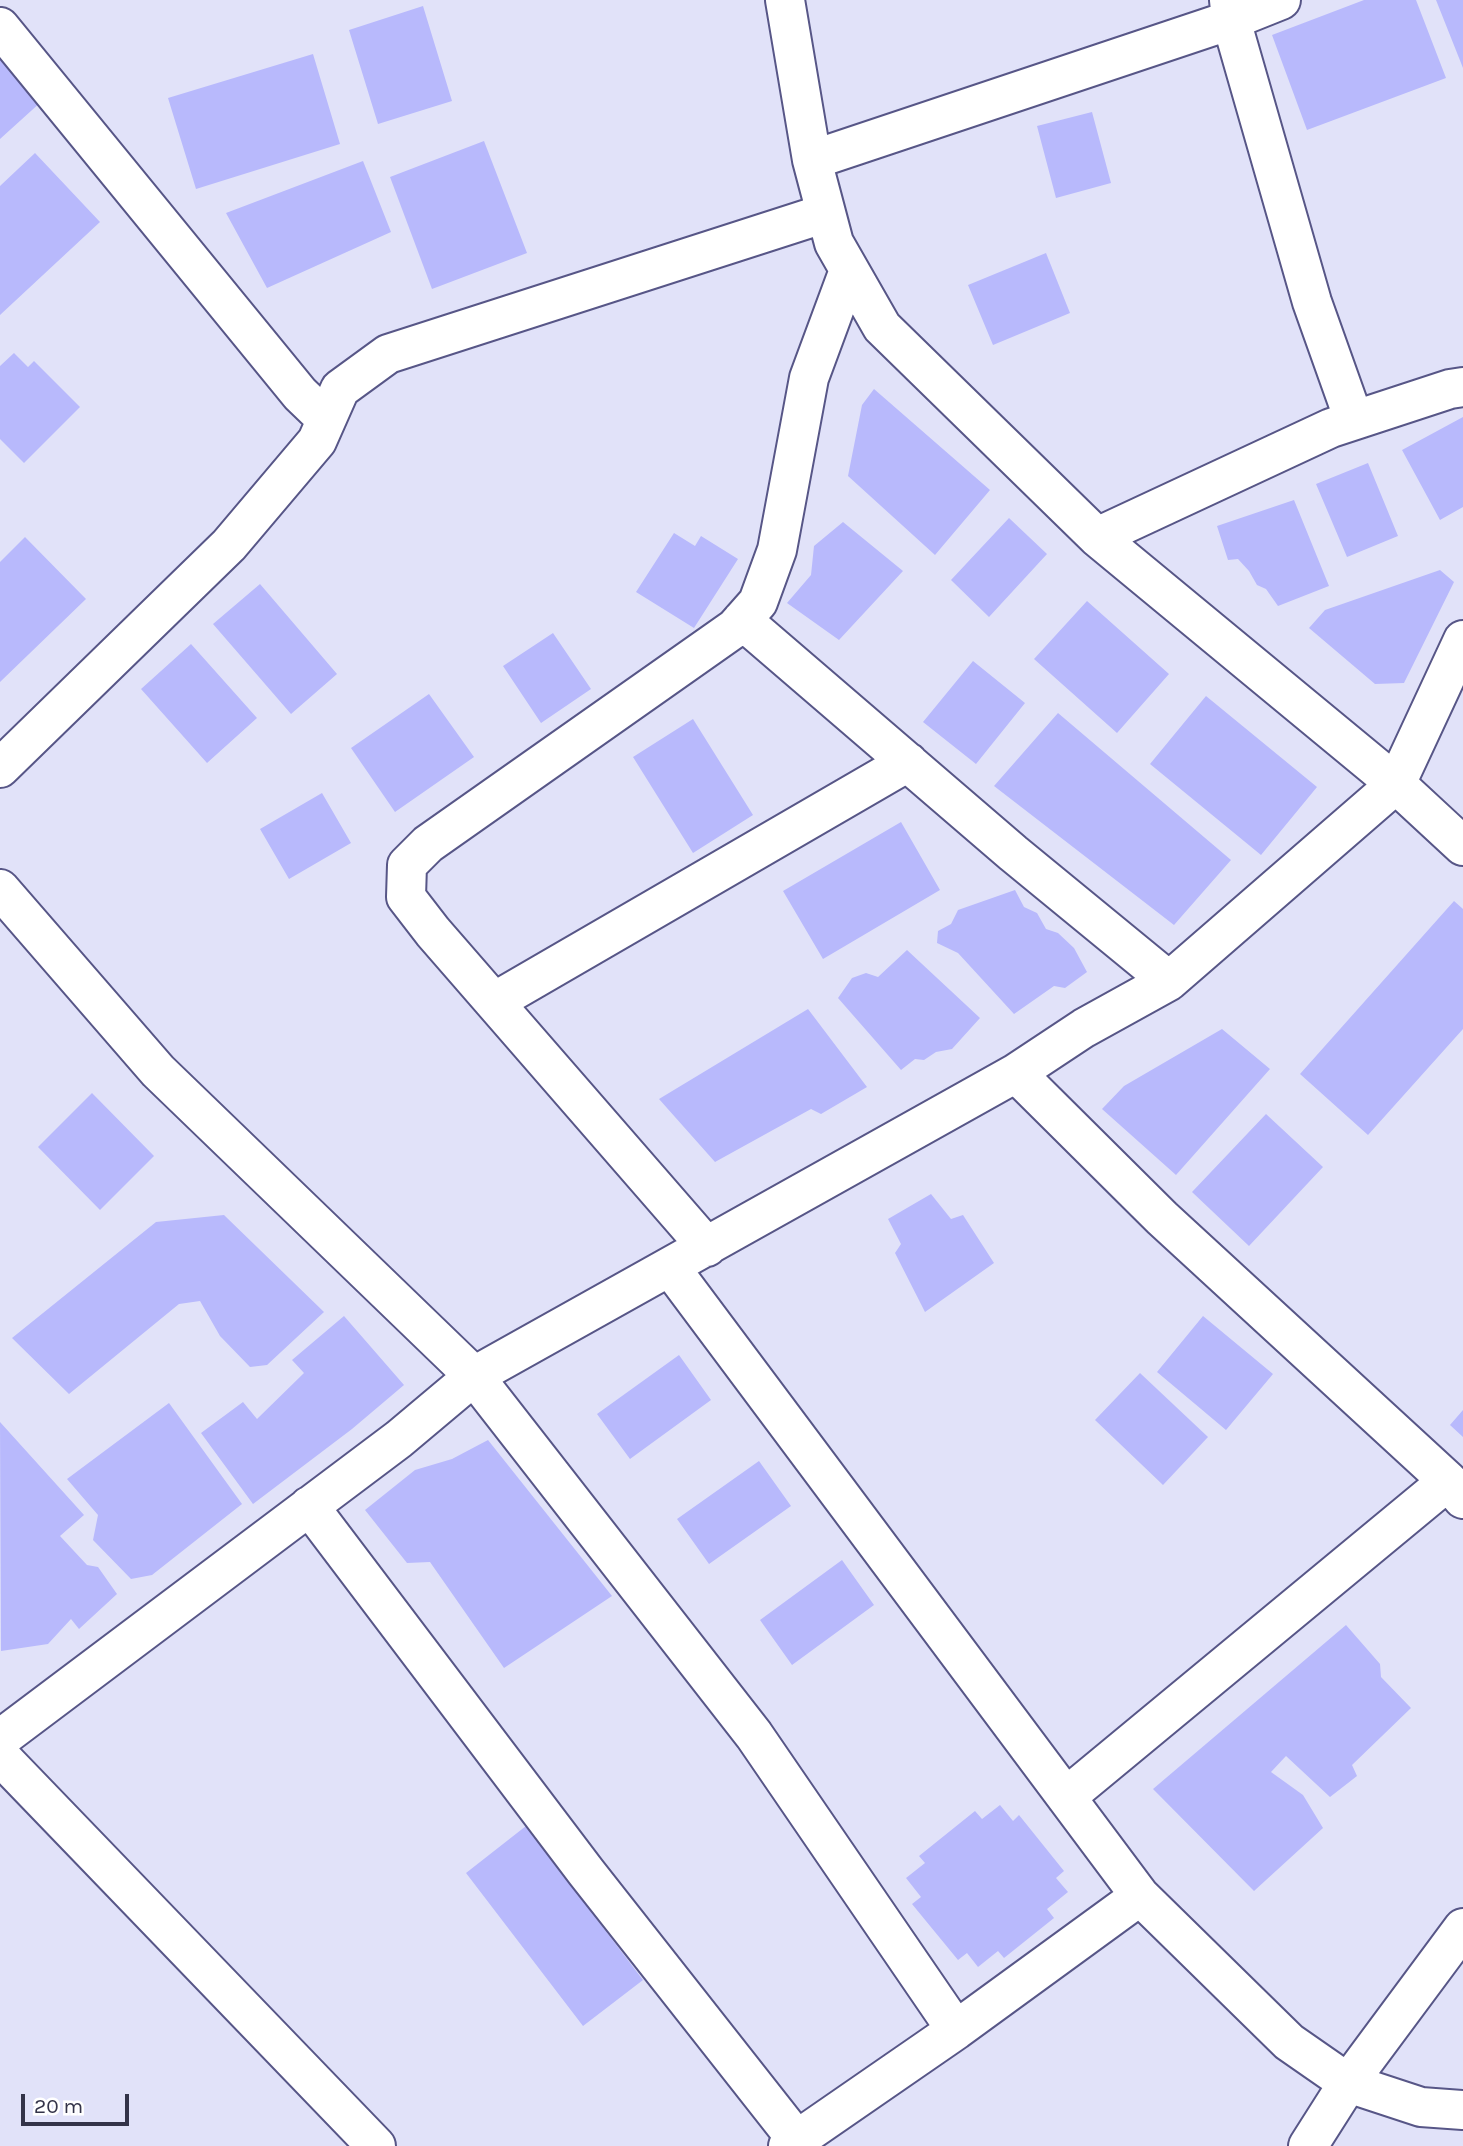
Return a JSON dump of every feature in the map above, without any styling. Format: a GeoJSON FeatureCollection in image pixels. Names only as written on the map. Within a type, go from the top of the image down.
{"type":"FeatureCollection","features":[{"type":"Feature","properties":{"kind":"street"},"geometry":{"type":"LineString","coordinates":[[785,0],[812,160],[834,243],[882,327],[1097,537],[1396,784],[1463,846]]}},
{"type":"Feature","properties":{"kind":"street"},"geometry":{"type":"LineString","coordinates":[[812,160],[1230,10],[1281,0]]}},
{"type":"Feature","properties":{"kind":"street"},"geometry":{"type":"LineString","coordinates":[[1230,10],[1312,302],[1354,420]]}},
{"type":"Feature","properties":{"kind":"street"},"geometry":{"type":"LineString","coordinates":[[0,27],[291,384],[326,419]]}},
{"type":"Feature","properties":{"kind":"street"},"geometry":{"type":"LineString","coordinates":[[0,768],[229,545],[317,441],[340,389],[387,354],[826,213]]}},
{"type":"Feature","properties":{"kind":"street"},"geometry":{"type":"LineString","coordinates":[[707,1247],[406,897],[407,865],[428,844],[735,628],[758,602],[777,550],[809,378],[849,270]]}},
{"type":"Feature","properties":{"kind":"street"},"geometry":{"type":"LineString","coordinates":[[1097,537],[1331,428],[1463,387]]}},
{"type":"Feature","properties":{"kind":"street"},"geometry":{"type":"LineString","coordinates":[[742,620],[1169,981]]}},
{"type":"Feature","properties":{"kind":"street"},"geometry":{"type":"LineString","coordinates":[[0,1739],[399,1439],[474,1376],[1016,1073],[1084,1028],[1169,981],[1396,784],[1463,640]]}},
{"type":"Feature","properties":{"kind":"street"},"geometry":{"type":"LineString","coordinates":[[494,1002],[908,762]]}},
{"type":"Feature","properties":{"kind":"street"},"geometry":{"type":"LineString","coordinates":[[0,889],[158,1071],[474,1376],[754,1735],[957,2031]]}},
{"type":"Feature","properties":{"kind":"street"},"geometry":{"type":"LineString","coordinates":[[1016,1073],[1162,1217],[1455,1490],[1066,1797]]}},
{"type":"Feature","properties":{"kind":"street"},"geometry":{"type":"LineString","coordinates":[[670,1267],[1140,1896],[1289,2042],[1348,2083],[1421,2107],[1463,2109]]}},
{"type":"Feature","properties":{"kind":"street"},"geometry":{"type":"LineString","coordinates":[[309,1506],[594,1882],[811,2139],[1140,1896]]}},
{"type":"Feature","properties":{"kind":"street"},"geometry":{"type":"LineString","coordinates":[[0,1756],[376,2146]]}},
{"type":"Feature","properties":{"kind":"street"},"geometry":{"type":"LineString","coordinates":[[1308,2146],[1348,2083],[1463,1928]]}},
{"type":"Feature","properties":{"kind":"building"},"geometry":{"type":"Polygon","coordinates":[[[1364,0],[1416,0],[1446,78],[1307,130],[1272,35],[1364,0]]]}},
{"type":"Feature","properties":{"kind":"building"},"geometry":{"type":"Polygon","coordinates":[[[1436,0],[1463,0],[1463,68],[1436,0]]]}},
{"type":"Feature","properties":{"kind":"building"},"geometry":{"type":"Polygon","coordinates":[[[423,6],[452,101],[378,124],[349,30],[423,6]]]}},
{"type":"Feature","properties":{"kind":"building"},"geometry":{"type":"Polygon","coordinates":[[[313,54],[340,144],[196,189],[168,98],[313,54]]]}},
{"type":"Feature","properties":{"kind":"building"},"geometry":{"type":"Polygon","coordinates":[[[0,55],[42,101],[0,139],[0,55]]]}},
{"type":"Feature","properties":{"kind":"building"},"geometry":{"type":"Polygon","coordinates":[[[1092,112],[1111,183],[1056,198],[1037,126],[1092,112]]]}},
{"type":"Feature","properties":{"kind":"building"},"geometry":{"type":"Polygon","coordinates":[[[484,141],[527,253],[432,289],[390,177],[484,141]]]}},
{"type":"Feature","properties":{"kind":"building"},"geometry":{"type":"Polygon","coordinates":[[[35,153],[100,222],[0,315],[0,186],[35,153]]]}},
{"type":"Feature","properties":{"kind":"building"},"geometry":{"type":"Polygon","coordinates":[[[363,161],[391,232],[267,288],[226,213],[363,161]]]}},
{"type":"Feature","properties":{"kind":"building"},"geometry":{"type":"Polygon","coordinates":[[[1046,253],[1070,313],[993,345],[968,285],[1046,253]]]}},
{"type":"Feature","properties":{"kind":"building"},"geometry":{"type":"Polygon","coordinates":[[[14,353],[28,367],[34,361],[80,407],[24,463],[0,439],[0,366],[14,353]]]}},
{"type":"Feature","properties":{"kind":"building"},"geometry":{"type":"Polygon","coordinates":[[[874,389],[990,490],[935,555],[848,476],[862,405],[874,389]]]}},
{"type":"Feature","properties":{"kind":"building"},"geometry":{"type":"Polygon","coordinates":[[[1463,417],[1463,507],[1440,520],[1402,450],[1463,417]]]}},
{"type":"Feature","properties":{"kind":"building"},"geometry":{"type":"Polygon","coordinates":[[[1368,463],[1398,536],[1347,557],[1316,484],[1368,463]]]}},
{"type":"Feature","properties":{"kind":"building"},"geometry":{"type":"Polygon","coordinates":[[[1294,500],[1329,586],[1278,606],[1266,589],[1257,585],[1238,559],[1228,560],[1217,526],[1294,500]]]}},
{"type":"Feature","properties":{"kind":"building"},"geometry":{"type":"Polygon","coordinates":[[[1009,518],[1047,554],[989,617],[951,580],[1009,518]]]}},
{"type":"Feature","properties":{"kind":"building"},"geometry":{"type":"Polygon","coordinates":[[[843,522],[903,571],[839,640],[787,603],[811,575],[814,546],[843,522]]]}},
{"type":"Feature","properties":{"kind":"building"},"geometry":{"type":"Polygon","coordinates":[[[674,533],[695,546],[701,536],[738,559],[694,628],[636,592],[674,533]]]}},
{"type":"Feature","properties":{"kind":"building"},"geometry":{"type":"Polygon","coordinates":[[[25,537],[86,599],[0,682],[0,562],[25,537]]]}},
{"type":"Feature","properties":{"kind":"building"},"geometry":{"type":"Polygon","coordinates":[[[1440,570],[1454,582],[1404,683],[1375,684],[1309,628],[1325,610],[1440,570]]]}},
{"type":"Feature","properties":{"kind":"building"},"geometry":{"type":"Polygon","coordinates":[[[260,584],[337,674],[291,714],[213,624],[260,584]]]}},
{"type":"Feature","properties":{"kind":"building"},"geometry":{"type":"Polygon","coordinates":[[[1087,601],[1169,674],[1117,733],[1034,659],[1087,601]]]}},
{"type":"Feature","properties":{"kind":"building"},"geometry":{"type":"Polygon","coordinates":[[[553,633],[591,689],[541,723],[503,666],[553,633]]]}},
{"type":"Feature","properties":{"kind":"building"},"geometry":{"type":"Polygon","coordinates":[[[191,644],[257,718],[207,763],[141,689],[191,644]]]}},
{"type":"Feature","properties":{"kind":"building"},"geometry":{"type":"Polygon","coordinates":[[[973,661],[1025,703],[976,764],[923,722],[973,661]]]}},
{"type":"Feature","properties":{"kind":"building"},"geometry":{"type":"Polygon","coordinates":[[[429,694],[474,757],[395,812],[351,748],[429,694]]]}},
{"type":"Feature","properties":{"kind":"building"},"geometry":{"type":"Polygon","coordinates":[[[1206,696],[1317,787],[1261,855],[1150,764],[1206,696]]]}},
{"type":"Feature","properties":{"kind":"building"},"geometry":{"type":"Polygon","coordinates":[[[1058,713],[1231,860],[1174,925],[994,786],[1058,713]]]}},
{"type":"Feature","properties":{"kind":"building"},"geometry":{"type":"Polygon","coordinates":[[[693,719],[753,815],[693,853],[633,757],[693,719]]]}},
{"type":"Feature","properties":{"kind":"building"},"geometry":{"type":"Polygon","coordinates":[[[322,793],[351,843],[289,879],[260,829],[322,793]]]}},
{"type":"Feature","properties":{"kind":"building"},"geometry":{"type":"Polygon","coordinates":[[[901,822],[940,890],[823,959],[783,891],[901,822]]]}},
{"type":"Feature","properties":{"kind":"building"},"geometry":{"type":"Polygon","coordinates":[[[1015,890],[1024,907],[1037,913],[1046,929],[1058,933],[1074,948],[1087,972],[1065,988],[1054,986],[1014,1014],[958,953],[937,943],[938,931],[951,924],[958,910],[1015,890]]]}},
{"type":"Feature","properties":{"kind":"building"},"geometry":{"type":"Polygon","coordinates":[[[1454,901],[1463,909],[1463,1029],[1368,1135],[1300,1074],[1454,901]]]}},
{"type":"Feature","properties":{"kind":"building"},"geometry":{"type":"Polygon","coordinates":[[[907,950],[980,1018],[952,1049],[936,1052],[924,1060],[915,1059],[901,1070],[838,998],[852,978],[866,973],[878,977],[907,950]]]}},
{"type":"Feature","properties":{"kind":"building"},"geometry":{"type":"Polygon","coordinates":[[[808,1009],[867,1087],[821,1114],[811,1109],[715,1162],[659,1099],[808,1009]]]}},
{"type":"Feature","properties":{"kind":"building"},"geometry":{"type":"Polygon","coordinates":[[[1222,1029],[1270,1069],[1176,1175],[1102,1109],[1124,1086],[1222,1029]]]}},
{"type":"Feature","properties":{"kind":"building"},"geometry":{"type":"Polygon","coordinates":[[[92,1093],[154,1156],[100,1210],[38,1147],[92,1093]]]}},
{"type":"Feature","properties":{"kind":"building"},"geometry":{"type":"Polygon","coordinates":[[[1266,1114],[1323,1167],[1249,1246],[1192,1192],[1266,1114]]]}},
{"type":"Feature","properties":{"kind":"building"},"geometry":{"type":"Polygon","coordinates":[[[931,1194],[951,1219],[963,1215],[994,1263],[925,1312],[895,1253],[901,1244],[888,1219],[931,1194]]]}},
{"type":"Feature","properties":{"kind":"building"},"geometry":{"type":"Polygon","coordinates":[[[224,1215],[324,1312],[267,1365],[250,1367],[220,1336],[200,1301],[179,1304],[69,1394],[12,1338],[156,1222],[224,1215]]]}},
{"type":"Feature","properties":{"kind":"building"},"geometry":{"type":"Polygon","coordinates":[[[344,1316],[404,1385],[352,1429],[253,1504],[201,1433],[243,1402],[257,1419],[304,1373],[292,1360],[344,1316]]]}},
{"type":"Feature","properties":{"kind":"building"},"geometry":{"type":"Polygon","coordinates":[[[1203,1316],[1273,1374],[1226,1430],[1157,1372],[1203,1316]]]}},
{"type":"Feature","properties":{"kind":"building"},"geometry":{"type":"Polygon","coordinates":[[[679,1355],[711,1400],[630,1459],[597,1414],[679,1355]]]}},
{"type":"Feature","properties":{"kind":"building"},"geometry":{"type":"Polygon","coordinates":[[[1140,1373],[1208,1437],[1163,1485],[1095,1420],[1140,1373]]]}},
{"type":"Feature","properties":{"kind":"building"},"geometry":{"type":"Polygon","coordinates":[[[169,1403],[242,1504],[152,1575],[131,1579],[93,1540],[98,1515],[67,1479],[169,1403]]]}},
{"type":"Feature","properties":{"kind":"building"},"geometry":{"type":"Polygon","coordinates":[[[1463,1410],[1463,1437],[1450,1425],[1463,1410]]]}},
{"type":"Feature","properties":{"kind":"building"},"geometry":{"type":"Polygon","coordinates":[[[0,1422],[84,1515],[60,1536],[87,1565],[98,1567],[117,1594],[79,1629],[71,1619],[48,1644],[1,1651],[0,1422]]]}},
{"type":"Feature","properties":{"kind":"building"},"geometry":{"type":"Polygon","coordinates":[[[488,1440],[612,1596],[504,1668],[430,1562],[407,1563],[365,1510],[415,1470],[452,1459],[488,1440]]]}},
{"type":"Feature","properties":{"kind":"building"},"geometry":{"type":"Polygon","coordinates":[[[759,1461],[791,1506],[709,1564],[677,1519],[759,1461]]]}},
{"type":"Feature","properties":{"kind":"building"},"geometry":{"type":"Polygon","coordinates":[[[842,1560],[874,1605],[792,1665],[760,1620],[842,1560]]]}},
{"type":"Feature","properties":{"kind":"building"},"geometry":{"type":"Polygon","coordinates":[[[1346,1625],[1380,1664],[1381,1677],[1411,1708],[1352,1765],[1357,1776],[1330,1797],[1286,1756],[1271,1772],[1303,1795],[1323,1828],[1254,1891],[1153,1789],[1346,1625]]]}},
{"type":"Feature","properties":{"kind":"building"},"geometry":{"type":"Polygon","coordinates":[[[1000,1805],[1013,1821],[1019,1815],[1064,1871],[1056,1878],[1068,1892],[1047,1909],[1054,1918],[1004,1958],[998,1951],[978,1967],[967,1953],[958,1960],[912,1904],[921,1897],[906,1878],[925,1863],[919,1856],[975,1811],[982,1819],[1000,1805]]]}},
{"type":"Feature","properties":{"kind":"building"},"geometry":{"type":"Polygon","coordinates":[[[526,1826],[643,1980],[583,2026],[466,1873],[526,1826]]]}}]}
